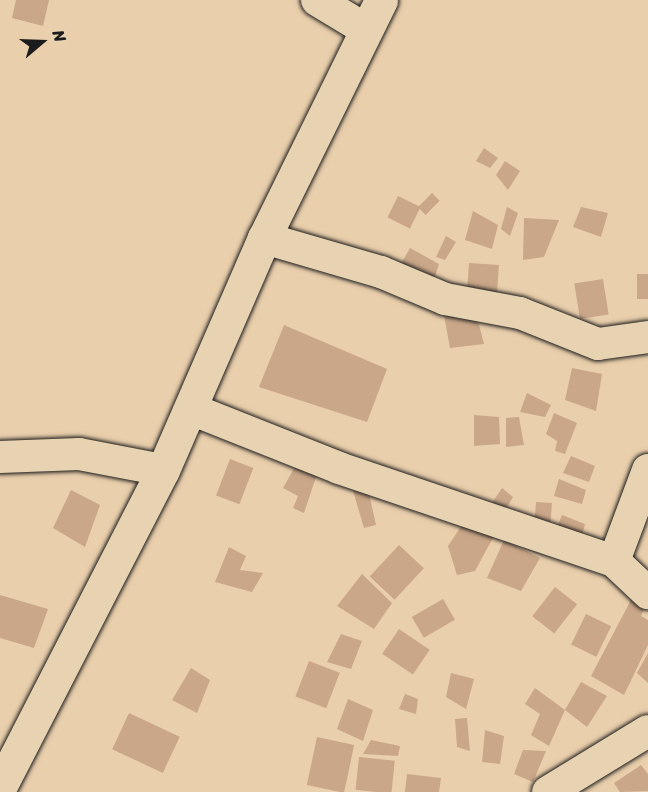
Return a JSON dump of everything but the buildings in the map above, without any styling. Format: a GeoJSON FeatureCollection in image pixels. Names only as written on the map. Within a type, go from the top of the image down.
{"type":"FeatureCollection","features":[{"type":"Feature","properties":{"kind":"street"},"geometry":{"type":"LineString","coordinates":[[317,0],[365,29]]}},
{"type":"Feature","properties":{"kind":"street"},"geometry":{"type":"LineString","coordinates":[[0,787],[163,470],[264,238],[381,0]]}},
{"type":"Feature","properties":{"kind":"street"},"geometry":{"type":"LineString","coordinates":[[264,238],[381,272],[445,299],[520,313],[598,344],[648,337]]}},
{"type":"Feature","properties":{"kind":"street"},"geometry":{"type":"LineString","coordinates":[[191,409],[361,476],[614,561],[648,592]]}},
{"type":"Feature","properties":{"kind":"street"},"geometry":{"type":"LineString","coordinates":[[0,457],[79,454],[163,470]]}},
{"type":"Feature","properties":{"kind":"street"},"geometry":{"type":"LineString","coordinates":[[614,561],[648,470]]}},
{"type":"Feature","properties":{"kind":"street"},"geometry":{"type":"LineString","coordinates":[[548,792],[648,731]]}}]}
